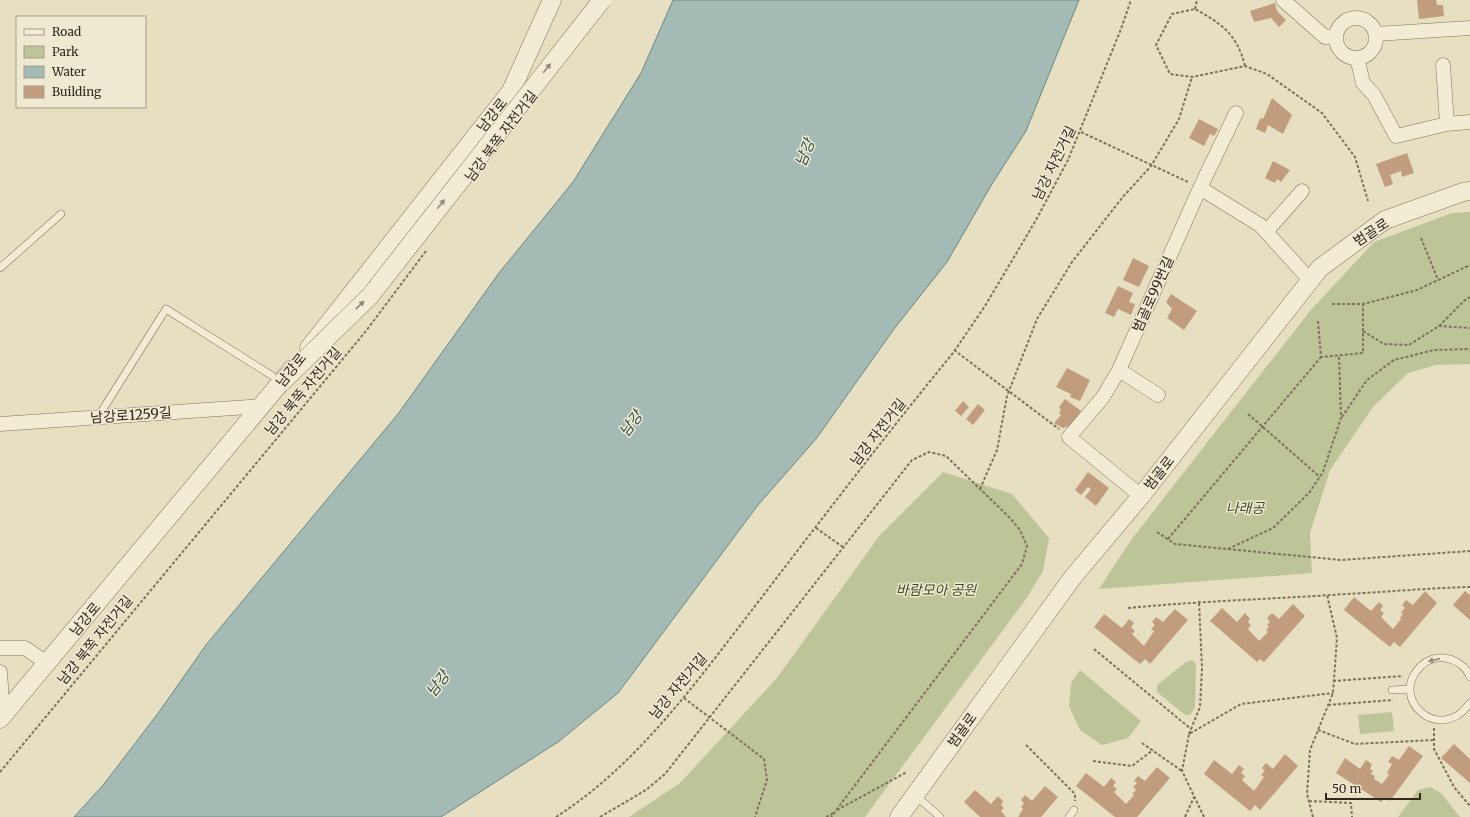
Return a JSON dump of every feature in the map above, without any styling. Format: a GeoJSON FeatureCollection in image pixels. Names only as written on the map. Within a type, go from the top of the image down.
{"type":"FeatureCollection","features":[{"type":"Feature","properties":{"kind":"street","name":"남강로"},"geometry":{"type":"LineString","coordinates":[[1,717],[282,382],[510,91],[552,0]]}},
{"type":"Feature","properties":{"kind":"street"},"geometry":{"type":"LineString","coordinates":[[282,382],[370,296],[602,0]]}},
{"type":"Feature","properties":{"kind":"street"},"geometry":{"type":"LineString","coordinates":[[1283,0],[1325,37],[1336,36]]}},
{"type":"Feature","properties":{"kind":"street"},"geometry":{"type":"LineString","coordinates":[[1358,18],[1369,23],[1376,34],[1376,41],[1370,53],[1357,58],[1350,57],[1339,49],[1336,36],[1337,30],[1346,20],[1358,18]]}},
{"type":"Feature","properties":{"kind":"street"},"geometry":{"type":"LineString","coordinates":[[1376,34],[1470,28]]}},
{"type":"Feature","properties":{"kind":"street"},"geometry":{"type":"LineString","coordinates":[[1357,58],[1362,83],[1374,95],[1396,136],[1447,124],[1470,122]]}},
{"type":"Feature","properties":{"kind":"street"},"geometry":{"type":"LineString","coordinates":[[1443,65],[1447,124]]}},
{"type":"Feature","properties":{"kind":"street","name":"범골로99번길"},"geometry":{"type":"LineString","coordinates":[[1069,437],[1103,397],[1119,370],[1200,188],[1236,113]]}},
{"type":"Feature","properties":{"kind":"street"},"geometry":{"type":"LineString","coordinates":[[1200,188],[1260,225],[1310,280]]}},
{"type":"Feature","properties":{"kind":"street"},"geometry":{"type":"LineString","coordinates":[[1266,232],[1302,191]]}},
{"type":"Feature","properties":{"kind":"street","name":"범골로"},"geometry":{"type":"LineString","coordinates":[[899,817],[1073,577],[1141,496],[1320,268],[1385,220],[1463,192],[1470,191]]}},
{"type":"Feature","properties":{"kind":"street"},"geometry":{"type":"LineString","coordinates":[[1119,370],[1158,395]]}},
{"type":"Feature","properties":{"kind":"street","name":"남강로1259길"},"geometry":{"type":"LineString","coordinates":[[0,424],[262,406]]}},
{"type":"Feature","properties":{"kind":"street"},"geometry":{"type":"LineString","coordinates":[[1069,437],[1141,496]]}},
{"type":"Feature","properties":{"kind":"street"},"geometry":{"type":"LineString","coordinates":[[0,648],[25,648],[47,663]]}},
{"type":"Feature","properties":{"kind":"street"},"geometry":{"type":"LineString","coordinates":[[0,672],[1,717]]}},
{"type":"Feature","properties":{"kind":"lane"},"geometry":{"type":"LineString","coordinates":[[0,268],[61,214]]}},
{"type":"Feature","properties":{"kind":"lane"},"geometry":{"type":"LineString","coordinates":[[98,417],[166,308],[282,382]]}},
{"type":"Feature","properties":{"kind":"lane"},"geometry":{"type":"LineString","coordinates":[[1470,677],[1462,665],[1453,660],[1443,658],[1433,659],[1424,663],[1414,675],[1410,689],[1411,699],[1416,709],[1424,716],[1434,720],[1445,721],[1455,717],[1464,711],[1470,703]]}},
{"type":"Feature","properties":{"kind":"lane"},"geometry":{"type":"LineString","coordinates":[[1392,690],[1410,689]]}},
{"type":"Feature","properties":{"kind":"lane"},"geometry":{"type":"LineString","coordinates":[[915,795],[940,817]]}},
{"type":"Feature","properties":{"kind":"lane"},"geometry":{"type":"LineString","coordinates":[[1068,817],[1074,810]]}},
{"type":"Feature","properties":{"kind":"path","name":"남강 자전거길"},"geometry":{"type":"LineString","coordinates":[[556,817],[570,808],[629,760],[684,698],[954,350],[985,306],[1036,220],[1068,160],[1081,132],[1122,29],[1131,0]]}},
{"type":"Feature","properties":{"kind":"path"},"geometry":{"type":"LineString","coordinates":[[1195,9],[1197,0]]}},
{"type":"Feature","properties":{"kind":"path"},"geometry":{"type":"LineString","coordinates":[[1245,66],[1241,50],[1222,24],[1195,9],[1172,14],[1156,45],[1170,74],[1192,77],[1245,66],[1267,74],[1322,113],[1354,157],[1368,201]]}},
{"type":"Feature","properties":{"kind":"path"},"geometry":{"type":"LineString","coordinates":[[980,489],[997,450],[1009,390],[1036,319],[1072,262],[1122,198],[1151,166],[1180,119],[1192,77]]}},
{"type":"Feature","properties":{"kind":"path"},"geometry":{"type":"LineString","coordinates":[[1081,132],[1200,188]]}},
{"type":"Feature","properties":{"kind":"path"},"geometry":{"type":"LineString","coordinates":[[1421,238],[1438,280]]}},
{"type":"Feature","properties":{"kind":"path","name":"남강 북쪽 자전거길"},"geometry":{"type":"LineString","coordinates":[[0,772],[366,330],[429,248]]}},
{"type":"Feature","properties":{"kind":"path"},"geometry":{"type":"LineString","coordinates":[[1332,304],[1362,304],[1417,290],[1470,265]]}},
{"type":"Feature","properties":{"kind":"path"},"geometry":{"type":"LineString","coordinates":[[1362,330],[1384,344],[1409,345],[1439,326],[1465,300],[1470,297]]}},
{"type":"Feature","properties":{"kind":"path"},"geometry":{"type":"LineString","coordinates":[[1321,357],[1362,353],[1362,304]]}},
{"type":"Feature","properties":{"kind":"path"},"geometry":{"type":"LineString","coordinates":[[1168,539],[1321,357],[1318,321]]}},
{"type":"Feature","properties":{"kind":"path"},"geometry":{"type":"LineString","coordinates":[[1439,326],[1470,328]]}},
{"type":"Feature","properties":{"kind":"path"},"geometry":{"type":"LineString","coordinates":[[1227,549],[1274,528],[1309,493],[1324,472],[1341,418],[1367,380],[1394,360],[1434,350],[1470,349]]}},
{"type":"Feature","properties":{"kind":"path"},"geometry":{"type":"LineString","coordinates":[[954,350],[1009,390],[1069,437]]}},
{"type":"Feature","properties":{"kind":"path"},"geometry":{"type":"LineString","coordinates":[[1339,356],[1341,418]]}},
{"type":"Feature","properties":{"kind":"path"},"geometry":{"type":"LineString","coordinates":[[1248,414],[1320,477]]}},
{"type":"Feature","properties":{"kind":"path"},"geometry":{"type":"LineString","coordinates":[[600,817],[646,790],[665,774],[912,460],[929,452],[946,456],[1020,530],[1027,546],[1022,564],[831,817]]}},
{"type":"Feature","properties":{"kind":"path"},"geometry":{"type":"LineString","coordinates":[[816,528],[843,548]]}},
{"type":"Feature","properties":{"kind":"path"},"geometry":{"type":"LineString","coordinates":[[1157,532],[1175,544],[1341,560],[1470,551]]}},
{"type":"Feature","properties":{"kind":"path"},"geometry":{"type":"LineString","coordinates":[[1128,608],[1199,602],[1470,587]]}},
{"type":"Feature","properties":{"kind":"path"},"geometry":{"type":"LineString","coordinates":[[1313,817],[1307,794],[1310,750],[1332,693],[1337,638],[1327,595]]}},
{"type":"Feature","properties":{"kind":"path"},"geometry":{"type":"LineString","coordinates":[[1182,771],[1189,734],[1200,707],[1202,668],[1199,602]]}},
{"type":"Feature","properties":{"kind":"path"},"geometry":{"type":"LineString","coordinates":[[1094,649],[1191,729]]}},
{"type":"Feature","properties":{"kind":"path"},"geometry":{"type":"LineString","coordinates":[[1333,681],[1414,675]]}},
{"type":"Feature","properties":{"kind":"path"},"geometry":{"type":"LineString","coordinates":[[1189,734],[1241,704],[1332,693]]}},
{"type":"Feature","properties":{"kind":"path"},"geometry":{"type":"LineString","coordinates":[[684,698],[764,759],[768,780],[755,817]]}},
{"type":"Feature","properties":{"kind":"path"},"geometry":{"type":"LineString","coordinates":[[1328,705],[1411,699]]}},
{"type":"Feature","properties":{"kind":"path"},"geometry":{"type":"LineString","coordinates":[[1434,720],[1434,749],[1454,787],[1470,806]]}},
{"type":"Feature","properties":{"kind":"path"},"geometry":{"type":"LineString","coordinates":[[1318,730],[1355,744],[1434,740]]}},
{"type":"Feature","properties":{"kind":"path"},"geometry":{"type":"LineString","coordinates":[[1142,743],[1182,771],[1204,817]]}},
{"type":"Feature","properties":{"kind":"path"},"geometry":{"type":"LineString","coordinates":[[1026,745],[1075,794],[1074,810]]}},
{"type":"Feature","properties":{"kind":"path"},"geometry":{"type":"LineString","coordinates":[[1093,762],[1132,766],[1153,750]]}},
{"type":"Feature","properties":{"kind":"path"},"geometry":{"type":"LineString","coordinates":[[826,817],[907,772]]}},
{"type":"Feature","properties":{"kind":"path"},"geometry":{"type":"LineString","coordinates":[[1185,817],[1194,797]]}},
{"type":"Feature","properties":{"kind":"path"},"geometry":{"type":"LineString","coordinates":[[1309,801],[1351,803],[1352,817]]}},
{"type":"Feature","properties":{"kind":"green space","name":"나래공"},"geometry":{"type":"Polygon","coordinates":[[[1470,212],[1470,364],[1436,365],[1408,373],[1373,407],[1330,470],[1310,533],[1312,573],[1099,589],[1131,540],[1310,311],[1374,242],[1452,213],[1470,212]]]}},
{"type":"Feature","properties":{"kind":"green space","name":"바람모아 공원"},"geometry":{"type":"Polygon","coordinates":[[[943,472],[1012,494],[1049,538],[1043,571],[1026,599],[865,817],[629,817],[680,783],[777,678],[880,535],[943,472]]]}},
{"type":"Feature","properties":{"kind":"green space"},"geometry":{"type":"Polygon","coordinates":[[[1192,660],[1196,664],[1195,707],[1190,715],[1185,715],[1157,692],[1157,685],[1186,662],[1192,660]]]}},
{"type":"Feature","properties":{"kind":"green space"},"geometry":{"type":"Polygon","coordinates":[[[1080,670],[1141,721],[1128,738],[1102,745],[1080,730],[1069,706],[1071,683],[1080,670]]]}},
{"type":"Feature","properties":{"kind":"green space"},"geometry":{"type":"Polygon","coordinates":[[[1392,712],[1394,731],[1360,734],[1358,715],[1392,712]]]}},
{"type":"Feature","properties":{"kind":"green space"},"geometry":{"type":"Polygon","coordinates":[[[1430,787],[1441,793],[1460,817],[1398,817],[1418,790],[1430,787]]]}},
{"type":"Feature","properties":{"kind":"water","name":"남강"},"geometry":{"type":"Polygon","coordinates":[[[673,0],[1079,0],[1026,131],[992,184],[947,262],[894,329],[816,439],[758,505],[618,693],[558,742],[441,817],[74,817],[104,784],[159,712],[206,645],[398,414],[499,273],[573,182],[641,73],[673,0]]]}},
{"type":"Feature","properties":{"kind":"building"},"geometry":{"type":"Polygon","coordinates":[[[1417,0],[1436,0],[1437,5],[1443,5],[1444,16],[1419,19],[1417,0]]]}},
{"type":"Feature","properties":{"kind":"building"},"geometry":{"type":"Polygon","coordinates":[[[1275,3],[1277,11],[1286,20],[1279,27],[1271,18],[1254,22],[1250,11],[1275,3]]]}},
{"type":"Feature","properties":{"kind":"building"},"geometry":{"type":"Polygon","coordinates":[[[1272,98],[1292,115],[1283,134],[1268,125],[1265,133],[1256,129],[1260,118],[1263,119],[1272,98]]]}},
{"type":"Feature","properties":{"kind":"building"},"geometry":{"type":"Polygon","coordinates":[[[1199,119],[1218,129],[1214,136],[1210,134],[1204,146],[1189,138],[1199,119]]]}},
{"type":"Feature","properties":{"kind":"building"},"geometry":{"type":"Polygon","coordinates":[[[1407,153],[1414,173],[1402,177],[1401,171],[1390,175],[1393,184],[1385,187],[1376,164],[1407,153]]]}},
{"type":"Feature","properties":{"kind":"building"},"geometry":{"type":"Polygon","coordinates":[[[1273,161],[1290,170],[1281,182],[1277,179],[1275,183],[1265,178],[1273,161]]]}},
{"type":"Feature","properties":{"kind":"building"},"geometry":{"type":"Polygon","coordinates":[[[1133,258],[1149,266],[1139,287],[1123,280],[1133,258]]]}},
{"type":"Feature","properties":{"kind":"building"},"geometry":{"type":"Polygon","coordinates":[[[1118,286],[1133,293],[1129,302],[1135,304],[1131,315],[1118,309],[1114,317],[1105,313],[1118,286]]]}},
{"type":"Feature","properties":{"kind":"building"},"geometry":{"type":"Polygon","coordinates":[[[1171,294],[1197,311],[1184,330],[1167,318],[1172,309],[1166,302],[1171,294]]]}},
{"type":"Feature","properties":{"kind":"building"},"geometry":{"type":"Polygon","coordinates":[[[1067,368],[1090,380],[1080,401],[1070,397],[1071,394],[1056,387],[1067,368]]]}},
{"type":"Feature","properties":{"kind":"building"},"geometry":{"type":"Polygon","coordinates":[[[1065,399],[1081,411],[1072,425],[1063,428],[1054,423],[1061,415],[1059,413],[1061,410],[1059,407],[1065,399]]]}},
{"type":"Feature","properties":{"kind":"building"},"geometry":{"type":"Polygon","coordinates":[[[963,401],[969,407],[961,416],[955,411],[963,401]]]}},
{"type":"Feature","properties":{"kind":"building"},"geometry":{"type":"Polygon","coordinates":[[[978,404],[985,410],[973,425],[966,419],[978,404]]]}},
{"type":"Feature","properties":{"kind":"building"},"geometry":{"type":"Polygon","coordinates":[[[1088,472],[1109,488],[1096,506],[1085,497],[1091,489],[1088,487],[1081,495],[1075,490],[1088,472]]]}},
{"type":"Feature","properties":{"kind":"building"},"geometry":{"type":"Polygon","coordinates":[[[1425,591],[1437,603],[1400,647],[1394,642],[1390,647],[1344,610],[1354,597],[1371,611],[1379,602],[1383,606],[1380,610],[1384,613],[1381,617],[1393,629],[1401,619],[1400,618],[1403,614],[1401,612],[1405,608],[1402,605],[1406,600],[1413,605],[1425,591]]]}},
{"type":"Feature","properties":{"kind":"building"},"geometry":{"type":"Polygon","coordinates":[[[1465,591],[1470,595],[1470,620],[1453,605],[1465,591]]]}},
{"type":"Feature","properties":{"kind":"building"},"geometry":{"type":"Polygon","coordinates":[[[1293,604],[1305,616],[1264,662],[1260,659],[1257,662],[1210,621],[1222,608],[1237,622],[1245,613],[1250,619],[1248,622],[1251,625],[1248,629],[1259,641],[1268,632],[1266,630],[1269,627],[1267,625],[1270,622],[1267,618],[1272,613],[1279,619],[1293,604]]]}},
{"type":"Feature","properties":{"kind":"building"},"geometry":{"type":"Polygon","coordinates":[[[1175,609],[1188,620],[1150,664],[1145,659],[1140,664],[1094,627],[1104,614],[1122,628],[1129,619],[1134,623],[1131,627],[1135,631],[1132,634],[1144,646],[1154,631],[1151,629],[1155,625],[1152,622],[1156,617],[1163,622],[1175,609]]]}},
{"type":"Feature","properties":{"kind":"building"},"geometry":{"type":"Polygon","coordinates":[[[1454,744],[1470,759],[1470,783],[1441,758],[1454,744]]]}},
{"type":"Feature","properties":{"kind":"building"},"geometry":{"type":"Polygon","coordinates":[[[1409,746],[1423,756],[1390,801],[1385,798],[1381,802],[1336,773],[1345,758],[1360,769],[1366,760],[1372,764],[1370,769],[1373,771],[1371,774],[1375,776],[1374,779],[1382,784],[1389,775],[1387,773],[1392,764],[1388,762],[1392,756],[1399,760],[1409,746]]]}},
{"type":"Feature","properties":{"kind":"building"},"geometry":{"type":"Polygon","coordinates":[[[1285,754],[1298,766],[1260,810],[1255,805],[1250,811],[1204,774],[1214,760],[1232,774],[1239,765],[1244,769],[1241,773],[1245,776],[1242,780],[1254,791],[1264,777],[1261,775],[1265,771],[1262,768],[1266,763],[1273,769],[1285,754]]]}},
{"type":"Feature","properties":{"kind":"building"},"geometry":{"type":"Polygon","coordinates":[[[1157,767],[1170,778],[1137,817],[1115,817],[1076,786],[1086,773],[1104,787],[1111,778],[1116,782],[1113,786],[1117,789],[1114,792],[1126,804],[1134,795],[1132,794],[1136,790],[1133,787],[1137,783],[1134,781],[1138,776],[1145,781],[1157,767]]]}},
{"type":"Feature","properties":{"kind":"building"},"geometry":{"type":"Polygon","coordinates":[[[1045,786],[1058,797],[1041,817],[1018,817],[1023,809],[1021,807],[1024,803],[1021,800],[1025,795],[1032,801],[1045,786]]]}},
{"type":"Feature","properties":{"kind":"building"},"geometry":{"type":"Polygon","coordinates":[[[975,790],[991,804],[998,796],[1003,801],[1001,805],[1004,808],[1001,811],[1006,817],[980,817],[964,802],[975,790]]]}}]}
